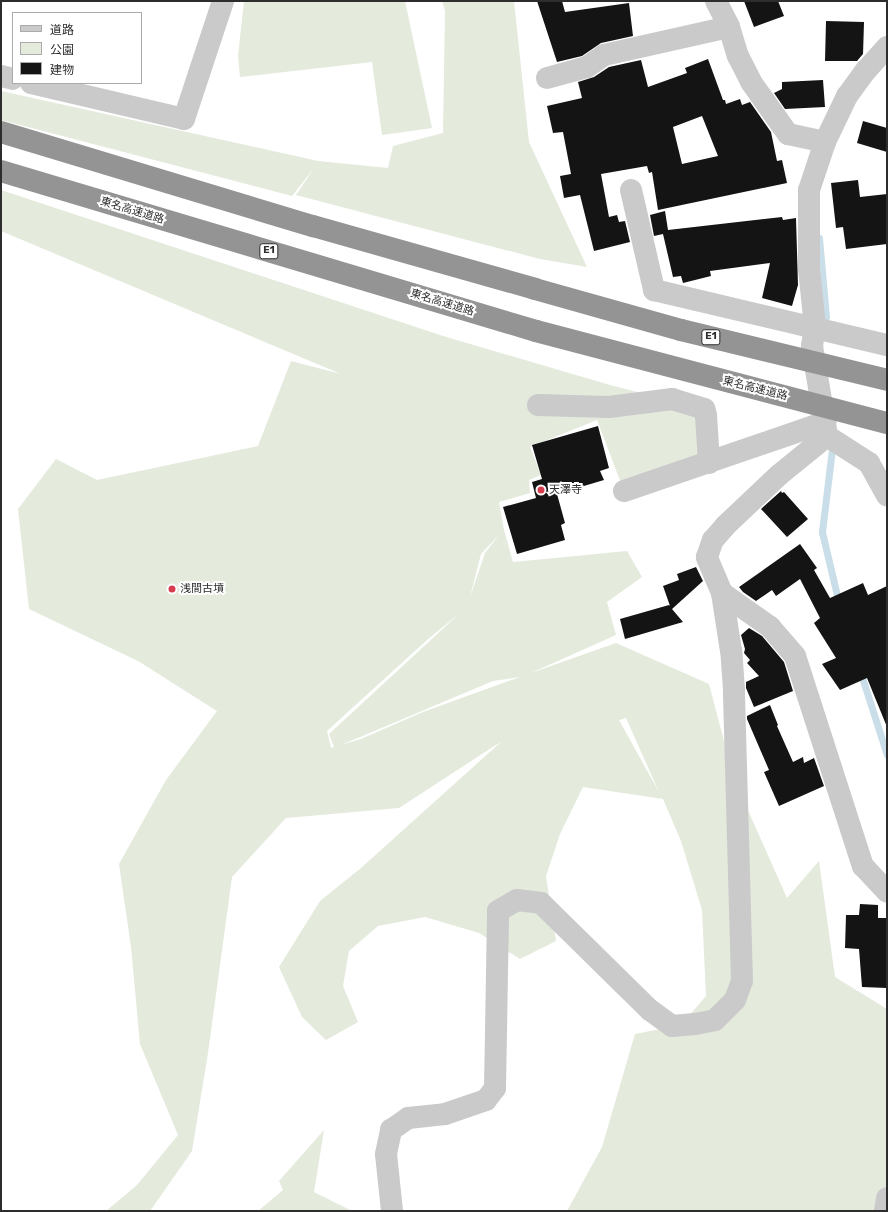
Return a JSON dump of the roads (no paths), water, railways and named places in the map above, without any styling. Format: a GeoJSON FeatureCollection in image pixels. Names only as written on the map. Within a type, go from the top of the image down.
{"type":"FeatureCollection","features":[{"type":"Feature","properties":{"kind":"highway","name":"E1"},"geometry":{"type":"LineString","coordinates":[[1,132],[313,226],[681,330],[887,380]]}},
{"type":"Feature","properties":{"kind":"highway","name":"東名高速道路"},"geometry":{"type":"LineString","coordinates":[[1,172],[536,331],[887,423]]}},
{"type":"Feature","properties":{"kind":"street"},"geometry":{"type":"LineString","coordinates":[[35,84],[184,119],[223,1]]}},
{"type":"Feature","properties":{"kind":"street"},"geometry":{"type":"LineString","coordinates":[[716,1],[729,27],[738,56],[751,82],[788,134],[825,142]]}},
{"type":"Feature","properties":{"kind":"street"},"geometry":{"type":"LineString","coordinates":[[547,78],[587,67],[604,55],[729,27]]}},
{"type":"Feature","properties":{"kind":"street"},"geometry":{"type":"LineString","coordinates":[[887,47],[866,70],[847,96],[825,142],[809,190],[809,269],[815,327],[812,346],[826,429],[869,463],[887,496]]}},
{"type":"Feature","properties":{"kind":"street"},"geometry":{"type":"LineString","coordinates":[[1,76],[12,79]]}},
{"type":"Feature","properties":{"kind":"street"},"geometry":{"type":"LineString","coordinates":[[631,190],[654,290],[887,345]]}},
{"type":"Feature","properties":{"kind":"street"},"geometry":{"type":"LineString","coordinates":[[538,405],[609,407],[672,399],[704,409],[706,415],[709,463]]}},
{"type":"Feature","properties":{"kind":"street"},"geometry":{"type":"LineString","coordinates":[[624,491],[709,463],[826,429]]}},
{"type":"Feature","properties":{"kind":"street"},"geometry":{"type":"LineString","coordinates":[[392,1211],[386,1154],[392,1130],[408,1118],[445,1114],[486,1100],[495,1088],[498,911],[517,900],[541,903],[650,1010],[672,1026],[715,1020],[735,1000],[742,981],[734,690],[731,651],[722,593],[708,557],[713,540],[725,526],[826,429]]}},
{"type":"Feature","properties":{"kind":"street"},"geometry":{"type":"LineString","coordinates":[[722,593],[770,628],[795,656],[863,866],[887,892]]}},
{"type":"Feature","properties":{"kind":"street"},"geometry":{"type":"LineString","coordinates":[[885,1211],[887,1198]]}},
{"type":"Feature","properties":{"kind":"waterway"},"geometry":{"type":"LineString","coordinates":[[819,238],[826,317]]}},
{"type":"Feature","properties":{"kind":"waterway"},"geometry":{"type":"LineString","coordinates":[[832,449],[822,532],[839,604]]}},
{"type":"Feature","properties":{"kind":"waterway"},"geometry":{"type":"LineString","coordinates":[[860,671],[887,755]]}},
{"type":"Feature","properties":{"kind":"place","name":"天澤寺"},"geometry":{"type":"Point","coordinates":[541,490]}},
{"type":"Feature","properties":{"kind":"place","name":"浅間古墳"},"geometry":{"type":"Point","coordinates":[172,589]}}]}
